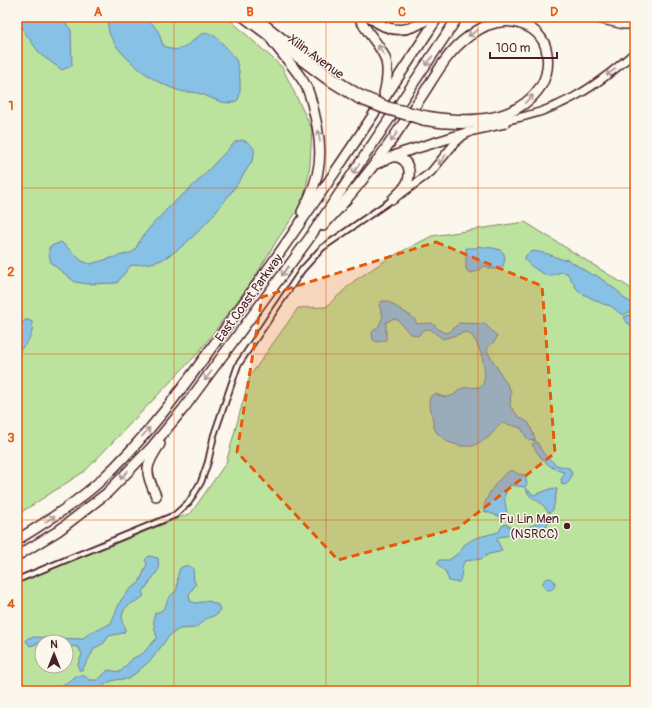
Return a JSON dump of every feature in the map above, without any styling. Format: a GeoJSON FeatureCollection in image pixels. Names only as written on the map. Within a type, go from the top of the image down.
{"type":"FeatureCollection","features":[{"type":"Feature","properties":{"kind":"highway"},"geometry":{"type":"LineString","coordinates":[[254,17],[328,75],[359,97],[388,107],[424,118],[486,118],[512,112],[522,105],[539,88],[545,79],[548,68],[548,57],[545,45],[538,35],[529,27],[518,23],[509,21],[488,25],[467,37],[457,46],[444,62],[416,105],[374,165],[350,196],[308,240]]}},
{"type":"Feature","properties":{"kind":"highway"},"geometry":{"type":"LineString","coordinates":[[359,17],[386,58],[388,80],[383,101]]}},
{"type":"Feature","properties":{"kind":"highway"},"geometry":{"type":"LineString","coordinates":[[370,17],[377,24],[386,28],[395,29],[415,27],[430,17]]}},
{"type":"Feature","properties":{"kind":"highway","name":"East Coast Parkway"},"geometry":{"type":"LineString","coordinates":[[17,540],[50,519],[97,484],[139,442],[172,401],[291,238],[438,17]]}},
{"type":"Feature","properties":{"kind":"highway","name":"East Coast Parkway"},"geometry":{"type":"LineString","coordinates":[[17,556],[58,531],[107,493],[150,449],[184,408],[308,240],[458,17]]}},
{"type":"Feature","properties":{"kind":"highway"},"geometry":{"type":"LineString","coordinates":[[594,17],[624,24],[635,24]]}},
{"type":"Feature","properties":{"kind":"highway"},"geometry":{"type":"LineString","coordinates":[[272,39],[306,86],[316,121],[321,150],[318,175],[314,188],[296,223],[291,238]]}},
{"type":"Feature","properties":{"kind":"highway"},"geometry":{"type":"LineString","coordinates":[[374,165],[388,158],[416,148],[469,132]]}},
{"type":"Feature","properties":{"kind":"highway"},"geometry":{"type":"LineString","coordinates":[[388,158],[401,157],[406,162],[409,170],[408,182],[404,189],[393,199]]}},
{"type":"Feature","properties":{"kind":"highway"},"geometry":{"type":"LineString","coordinates":[[156,496],[147,474],[150,462],[184,408]]}},
{"type":"Feature","properties":{"kind":"main road","name":"Xilin Avenue"},"geometry":{"type":"LineString","coordinates":[[242,17],[325,79],[359,97]]}},
{"type":"Feature","properties":{"kind":"main road"},"geometry":{"type":"LineString","coordinates":[[621,17],[635,17]]}},
{"type":"Feature","properties":{"kind":"main road"},"geometry":{"type":"LineString","coordinates":[[393,199],[431,172],[458,139],[469,132],[508,123],[536,114],[573,97],[600,80],[635,52]]}},
{"type":"Feature","properties":{"kind":"main road"},"geometry":{"type":"LineString","coordinates":[[424,118],[440,124],[478,124],[536,114]]}},
{"type":"Feature","properties":{"kind":"street"},"geometry":{"type":"LineString","coordinates":[[17,580],[175,515],[189,502],[201,482],[208,462],[214,435],[238,365],[298,276],[319,250],[393,199]]}},
{"type":"Feature","properties":{"kind":"highlighted area"},"geometry":{"type":"Polygon","coordinates":[[[436,242],[542,286],[555,453],[458,528],[338,560],[237,452],[262,297],[436,242]]]}},
{"type":"Feature","properties":{"kind":"green space"},"geometry":{"type":"Polygon","coordinates":[[[17,17],[227,17],[282,67],[312,129],[310,165],[304,201],[277,240],[253,280],[199,352],[85,471],[17,515],[17,17]]]}},
{"type":"Feature","properties":{"kind":"green space"},"geometry":{"type":"Polygon","coordinates":[[[525,222],[635,291],[635,691],[17,691],[17,583],[191,513],[226,463],[250,376],[298,308],[326,307],[354,281],[389,258],[432,236],[525,222]]]}},
{"type":"Feature","properties":{"kind":"water"},"geometry":{"type":"Polygon","coordinates":[[[17,17],[61,17],[71,30],[72,66],[62,70],[41,55],[25,33],[17,17]]]}},
{"type":"Feature","properties":{"kind":"water"},"geometry":{"type":"Polygon","coordinates":[[[110,17],[147,17],[158,31],[163,45],[171,49],[183,48],[202,34],[209,33],[213,35],[227,48],[236,60],[240,80],[238,100],[229,103],[219,101],[199,93],[180,91],[147,75],[117,47],[108,26],[110,17]]]}},
{"type":"Feature","properties":{"kind":"water"},"geometry":{"type":"Polygon","coordinates":[[[242,140],[249,143],[253,148],[254,154],[252,161],[213,216],[176,251],[159,261],[130,266],[117,283],[87,284],[75,282],[51,263],[49,247],[61,242],[82,261],[90,264],[133,252],[150,227],[170,206],[197,182],[235,142],[242,140]]]}},
{"type":"Feature","properties":{"kind":"water"},"geometry":{"type":"Polygon","coordinates":[[[478,246],[502,251],[505,259],[503,266],[490,269],[486,266],[472,273],[467,271],[466,248],[476,248],[478,246]]]}},
{"type":"Feature","properties":{"kind":"water"},"geometry":{"type":"Polygon","coordinates":[[[534,251],[564,260],[567,259],[592,275],[596,275],[619,292],[625,299],[634,304],[632,310],[622,315],[611,306],[603,304],[581,293],[576,288],[567,273],[562,272],[548,276],[529,265],[525,257],[527,254],[534,251]]]}},
{"type":"Feature","properties":{"kind":"water"},"geometry":{"type":"Polygon","coordinates":[[[382,301],[387,301],[414,318],[417,324],[432,323],[445,333],[450,332],[459,323],[485,324],[497,336],[487,351],[511,391],[510,406],[519,417],[529,423],[536,441],[528,440],[521,428],[504,423],[500,424],[489,437],[473,446],[460,446],[448,442],[436,432],[429,400],[431,396],[436,394],[443,397],[449,397],[463,388],[481,386],[484,382],[485,375],[479,349],[471,335],[466,332],[443,339],[430,329],[423,330],[418,336],[409,333],[398,320],[393,319],[386,322],[386,340],[378,342],[373,340],[372,332],[379,326],[383,316],[379,305],[382,301]]]}},
{"type":"Feature","properties":{"kind":"water"},"geometry":{"type":"Polygon","coordinates":[[[635,313],[635,328],[626,322],[624,317],[635,313]]]}},
{"type":"Feature","properties":{"kind":"water"},"geometry":{"type":"Polygon","coordinates":[[[25,320],[32,322],[32,332],[29,340],[17,354],[18,331],[25,320]]]}},
{"type":"Feature","properties":{"kind":"water"},"geometry":{"type":"Polygon","coordinates":[[[537,442],[543,453],[556,465],[569,468],[572,473],[568,483],[564,485],[562,484],[561,479],[564,472],[559,471],[549,465],[538,453],[532,444],[537,442]]]}},
{"type":"Feature","properties":{"kind":"water"},"geometry":{"type":"Polygon","coordinates":[[[512,470],[518,474],[525,475],[527,484],[525,487],[510,485],[507,489],[505,500],[507,515],[504,518],[484,511],[486,500],[493,488],[502,476],[512,470]]]}},
{"type":"Feature","properties":{"kind":"water"},"geometry":{"type":"Polygon","coordinates":[[[525,488],[534,495],[553,488],[557,489],[553,510],[549,513],[542,504],[529,495],[525,488]]]}},
{"type":"Feature","properties":{"kind":"water"},"geometry":{"type":"Polygon","coordinates":[[[548,517],[550,519],[547,525],[536,532],[498,537],[497,540],[502,550],[499,552],[489,554],[481,559],[465,561],[459,582],[449,581],[445,571],[437,564],[439,560],[449,560],[460,552],[464,545],[475,538],[499,532],[502,526],[506,524],[516,529],[533,525],[548,517]]]}},
{"type":"Feature","properties":{"kind":"water"},"geometry":{"type":"Polygon","coordinates":[[[149,556],[158,558],[159,569],[142,593],[144,596],[125,608],[123,611],[122,623],[125,626],[125,631],[123,633],[109,636],[104,643],[95,648],[82,670],[79,670],[78,664],[82,654],[78,647],[74,647],[74,639],[82,639],[91,632],[111,623],[121,600],[129,590],[139,583],[147,564],[145,560],[149,556]]]}},
{"type":"Feature","properties":{"kind":"water"},"geometry":{"type":"Polygon","coordinates":[[[187,565],[193,568],[194,581],[196,584],[189,594],[190,601],[196,603],[209,601],[218,605],[220,609],[218,614],[206,619],[195,628],[179,629],[169,636],[152,659],[129,679],[120,679],[109,682],[99,691],[61,691],[61,686],[76,676],[85,676],[89,680],[98,680],[108,670],[120,672],[133,658],[142,654],[157,638],[154,622],[155,613],[164,608],[168,599],[177,589],[180,568],[187,565]]]}},
{"type":"Feature","properties":{"kind":"water"},"geometry":{"type":"Polygon","coordinates":[[[551,578],[554,579],[554,589],[547,590],[544,589],[543,582],[544,579],[551,578]]]}},
{"type":"Feature","properties":{"kind":"water"},"geometry":{"type":"Polygon","coordinates":[[[33,637],[34,645],[30,646],[26,641],[28,638],[33,637]]]}},
{"type":"Feature","properties":{"kind":"water"},"geometry":{"type":"Polygon","coordinates":[[[17,679],[28,687],[51,691],[17,691],[17,679]]]}},
{"type":"Feature","properties":{"kind":"place","name":"Fu Lin Men (NSRCC)"},"geometry":{"type":"Point","coordinates":[567,526]}}]}
